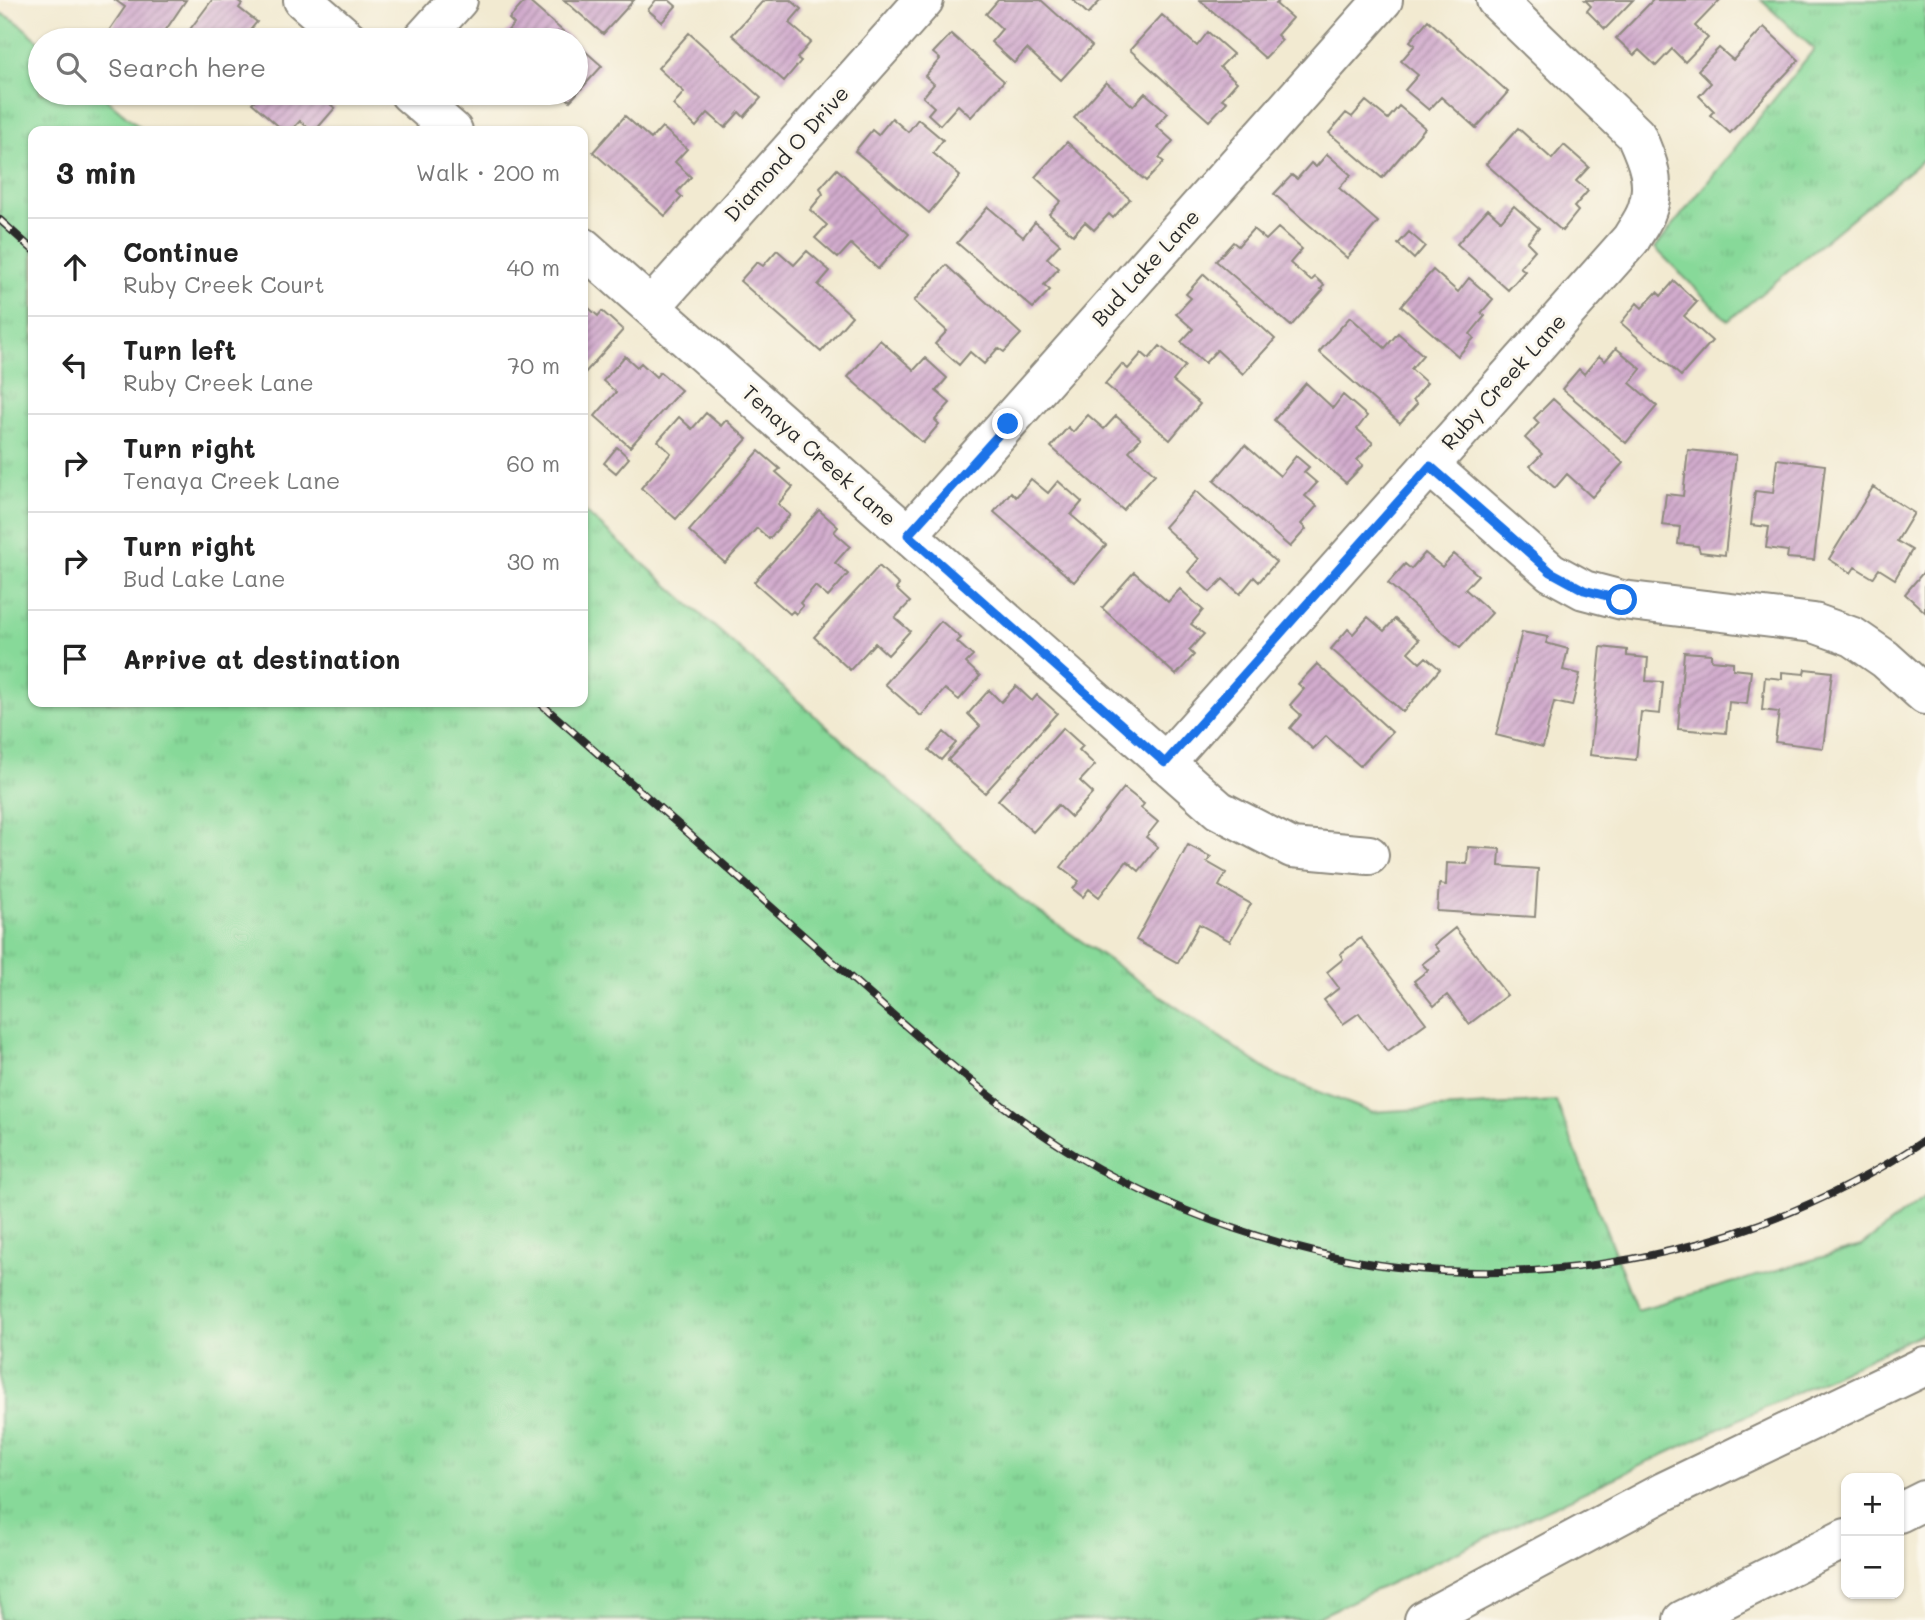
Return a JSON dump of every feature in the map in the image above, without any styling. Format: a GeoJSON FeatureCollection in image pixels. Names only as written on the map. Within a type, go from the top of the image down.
{"type":"FeatureCollection","features":[{"type":"Feature","properties":{"kind":"main road"},"geometry":{"type":"LineString","coordinates":[[303,0],[335,28]]}},
{"type":"Feature","properties":{"kind":"main road"},"geometry":{"type":"LineString","coordinates":[[433,28],[458,0]]}},
{"type":"Feature","properties":{"kind":"main road","name":"Diamond O Drive"},"geometry":{"type":"LineString","coordinates":[[651,307],[924,0]]}},
{"type":"Feature","properties":{"kind":"main road","name":"Bud Lake Lane"},"geometry":{"type":"LineString","coordinates":[[908,535],[1383,0]]}},
{"type":"Feature","properties":{"kind":"main road","name":"Ruby Creek Lane"},"geometry":{"type":"LineString","coordinates":[[1165,763],[1631,239],[1647,210],[1651,194],[1649,162],[1636,135],[1496,0]]}},
{"type":"Feature","properties":{"kind":"main road"},"geometry":{"type":"LineString","coordinates":[[424,105],[447,126]]}},
{"type":"Feature","properties":{"kind":"main road","name":"Tenaya Creek Lane"},"geometry":{"type":"LineString","coordinates":[[588,251],[1219,810],[1292,848],[1369,855]]}},
{"type":"Feature","properties":{"kind":"main road"},"geometry":{"type":"LineString","coordinates":[[1430,466],[1551,572],[1584,590],[1622,600],[1814,623],[1853,637],[1885,660],[1925,695]]}},
{"type":"Feature","properties":{"kind":"main road"},"geometry":{"type":"LineString","coordinates":[[1424,1620],[1665,1491],[1925,1366]]}},
{"type":"Feature","properties":{"kind":"main road"},"geometry":{"type":"LineString","coordinates":[[1904,1510],[1925,1500]]}},
{"type":"Feature","properties":{"kind":"main road"},"geometry":{"type":"LineString","coordinates":[[1683,1620],[1841,1541]]}},
{"type":"Feature","properties":{"kind":"green space"},"geometry":{"type":"Polygon","coordinates":[[[1761,0],[1925,0],[1925,158],[1728,321],[1655,248],[1814,49],[1761,0]]]}},
{"type":"Feature","properties":{"kind":"green space"},"geometry":{"type":"Polygon","coordinates":[[[0,13],[16,21],[28,32],[28,105],[113,105],[138,126],[28,126],[28,707],[588,707],[588,514],[1022,900],[1273,1074],[1371,1112],[1556,1101],[1637,1310],[1861,1246],[1925,1197],[1925,1332],[1312,1620],[0,1620],[0,13]]]}},
{"type":"Feature","properties":{"kind":"building"},"geometry":{"type":"Polygon","coordinates":[[[115,0],[186,0],[167,28],[111,28],[125,7],[115,0]]]}},
{"type":"Feature","properties":{"kind":"building"},"geometry":{"type":"Polygon","coordinates":[[[212,0],[237,0],[242,4],[239,8],[257,22],[252,28],[191,28],[212,0]]]}},
{"type":"Feature","properties":{"kind":"building"},"geometry":{"type":"Polygon","coordinates":[[[527,0],[559,28],[510,28],[514,24],[509,19],[527,0]]]}},
{"type":"Feature","properties":{"kind":"building"},"geometry":{"type":"Polygon","coordinates":[[[564,0],[634,0],[603,34],[564,0]]]}},
{"type":"Feature","properties":{"kind":"building"},"geometry":{"type":"Polygon","coordinates":[[[656,0],[669,0],[676,6],[662,22],[648,10],[656,0]]]}},
{"type":"Feature","properties":{"kind":"building"},"geometry":{"type":"Polygon","coordinates":[[[766,0],[791,0],[801,9],[789,23],[811,42],[797,58],[801,61],[784,81],[732,35],[766,0]]]}},
{"type":"Feature","properties":{"kind":"building"},"geometry":{"type":"Polygon","coordinates":[[[998,0],[1041,0],[1092,46],[1061,80],[1027,49],[1014,63],[991,42],[1002,29],[986,14],[998,0]]]}},
{"type":"Feature","properties":{"kind":"building"},"geometry":{"type":"Polygon","coordinates":[[[1073,0],[1101,0],[1088,14],[1073,0]]]}},
{"type":"Feature","properties":{"kind":"building"},"geometry":{"type":"Polygon","coordinates":[[[1200,0],[1280,0],[1276,4],[1292,18],[1277,35],[1282,40],[1265,58],[1200,0]]]}},
{"type":"Feature","properties":{"kind":"building"},"geometry":{"type":"Polygon","coordinates":[[[1585,0],[1633,0],[1605,29],[1587,11],[1591,6],[1585,0]]]}},
{"type":"Feature","properties":{"kind":"building"},"geometry":{"type":"Polygon","coordinates":[[[1653,0],[1720,0],[1695,26],[1708,38],[1685,62],[1672,49],[1656,66],[1639,50],[1634,55],[1616,38],[1653,0]]]}},
{"type":"Feature","properties":{"kind":"building"},"geometry":{"type":"Polygon","coordinates":[[[1162,15],[1197,46],[1208,32],[1233,54],[1220,67],[1237,82],[1222,99],[1227,102],[1209,121],[1130,50],[1162,15]]]}},
{"type":"Feature","properties":{"kind":"building"},"geometry":{"type":"Polygon","coordinates":[[[1428,20],[1508,92],[1476,128],[1441,97],[1429,110],[1405,90],[1418,75],[1401,61],[1415,45],[1410,41],[1428,20]]]}},
{"type":"Feature","properties":{"kind":"building"},"geometry":{"type":"Polygon","coordinates":[[[1764,27],[1799,60],[1730,133],[1710,115],[1714,111],[1699,96],[1711,83],[1698,70],[1719,48],[1733,60],[1764,27]]]}},
{"type":"Feature","properties":{"kind":"building"},"geometry":{"type":"Polygon","coordinates":[[[689,33],[761,98],[744,117],[739,112],[725,128],[708,113],[696,127],[673,105],[684,92],[658,68],[689,33]]]}},
{"type":"Feature","properties":{"kind":"building"},"geometry":{"type":"Polygon","coordinates":[[[951,34],[1004,81],[971,117],[958,105],[940,125],[928,114],[934,107],[923,97],[934,84],[925,76],[940,59],[933,53],[951,34]]]}},
{"type":"Feature","properties":{"kind":"building"},"geometry":{"type":"Polygon","coordinates":[[[588,54],[602,66],[588,81],[588,54]]]}},
{"type":"Feature","properties":{"kind":"building"},"geometry":{"type":"Polygon","coordinates":[[[1106,82],[1133,106],[1145,93],[1168,113],[1156,126],[1173,141],[1159,158],[1164,162],[1146,181],[1074,118],[1106,82]]]}},
{"type":"Feature","properties":{"kind":"building"},"geometry":{"type":"Polygon","coordinates":[[[1366,101],[1388,119],[1399,106],[1425,128],[1382,178],[1329,133],[1346,113],[1352,117],[1366,101]]]}},
{"type":"Feature","properties":{"kind":"building"},"geometry":{"type":"Polygon","coordinates":[[[254,105],[331,105],[335,108],[319,126],[306,126],[300,121],[296,126],[278,126],[254,105]]]}},
{"type":"Feature","properties":{"kind":"building"},"geometry":{"type":"Polygon","coordinates":[[[625,116],[651,139],[662,127],[687,149],[675,162],[691,177],[677,192],[682,197],[665,216],[593,152],[625,116]]]}},
{"type":"Feature","properties":{"kind":"building"},"geometry":{"type":"Polygon","coordinates":[[[892,118],[908,132],[918,119],[943,140],[933,153],[960,176],[929,213],[855,151],[872,130],[878,135],[892,118]]]}},
{"type":"Feature","properties":{"kind":"building"},"geometry":{"type":"Polygon","coordinates":[[[1518,128],[1552,159],[1564,145],[1589,167],[1576,181],[1588,191],[1574,207],[1578,211],[1562,231],[1486,164],[1518,128]]]}},
{"type":"Feature","properties":{"kind":"building"},"geometry":{"type":"Polygon","coordinates":[[[1067,142],[1130,199],[1113,218],[1109,214],[1094,230],[1085,222],[1073,235],[1049,214],[1061,201],[1035,177],[1067,142]]]}},
{"type":"Feature","properties":{"kind":"building"},"geometry":{"type":"Polygon","coordinates":[[[1327,154],[1351,175],[1339,188],[1378,222],[1347,258],[1274,194],[1292,175],[1297,179],[1311,163],[1316,167],[1327,154]]]}},
{"type":"Feature","properties":{"kind":"building"},"geometry":{"type":"Polygon","coordinates":[[[837,169],[909,234],[878,269],[851,244],[838,258],[815,238],[827,225],[810,210],[823,194],[820,188],[837,169]]]}},
{"type":"Feature","properties":{"kind":"building"},"geometry":{"type":"Polygon","coordinates":[[[1514,206],[1539,228],[1527,242],[1535,250],[1520,267],[1525,271],[1508,290],[1457,244],[1488,209],[1501,221],[1514,206]]]}},
{"type":"Feature","properties":{"kind":"building"},"geometry":{"type":"Polygon","coordinates":[[[988,207],[1023,237],[1035,222],[1060,244],[1047,258],[1059,268],[1044,285],[1050,290],[1033,308],[957,243],[988,207]]]}},
{"type":"Feature","properties":{"kind":"building"},"geometry":{"type":"Polygon","coordinates":[[[1278,228],[1302,249],[1290,263],[1311,281],[1315,277],[1324,285],[1321,289],[1323,290],[1291,326],[1216,261],[1233,242],[1238,246],[1253,229],[1266,240],[1278,228]]]}},
{"type":"Feature","properties":{"kind":"building"},"geometry":{"type":"Polygon","coordinates":[[[1409,232],[1425,246],[1414,259],[1398,244],[1409,232]]]}},
{"type":"Feature","properties":{"kind":"building"},"geometry":{"type":"Polygon","coordinates":[[[777,250],[794,265],[807,251],[830,271],[818,285],[852,316],[821,352],[740,281],[757,262],[763,266],[777,250]]]}},
{"type":"Feature","properties":{"kind":"building"},"geometry":{"type":"Polygon","coordinates":[[[946,265],[1021,334],[1004,352],[998,348],[984,364],[970,352],[959,365],[935,344],[947,331],[914,301],[946,265]]]}},
{"type":"Feature","properties":{"kind":"building"},"geometry":{"type":"Polygon","coordinates":[[[1433,270],[1458,292],[1469,278],[1493,299],[1481,313],[1485,316],[1470,334],[1474,338],[1458,356],[1401,306],[1433,270]]]}},
{"type":"Feature","properties":{"kind":"building"},"geometry":{"type":"Polygon","coordinates":[[[1204,274],[1275,339],[1243,374],[1217,350],[1205,363],[1181,342],[1193,329],[1176,314],[1191,298],[1186,294],[1204,274]]]}},
{"type":"Feature","properties":{"kind":"building"},"geometry":{"type":"Polygon","coordinates":[[[1674,281],[1697,302],[1684,316],[1712,341],[1681,376],[1621,323],[1637,303],[1642,308],[1657,292],[1661,296],[1674,281]]]}},
{"type":"Feature","properties":{"kind":"building"},"geometry":{"type":"Polygon","coordinates":[[[588,307],[598,316],[602,311],[623,330],[588,369],[588,307]]]}},
{"type":"Feature","properties":{"kind":"building"},"geometry":{"type":"Polygon","coordinates":[[[1350,317],[1385,348],[1398,333],[1423,355],[1411,369],[1427,383],[1413,400],[1417,404],[1400,423],[1319,352],[1350,317]]]}},
{"type":"Feature","properties":{"kind":"building"},"geometry":{"type":"Polygon","coordinates":[[[880,340],[914,370],[925,358],[947,378],[936,391],[950,403],[935,420],[939,424],[923,443],[848,377],[880,340]]]}},
{"type":"Feature","properties":{"kind":"building"},"geometry":{"type":"Polygon","coordinates":[[[1160,346],[1185,366],[1173,381],[1200,404],[1170,440],[1105,384],[1122,364],[1128,369],[1142,353],[1149,359],[1160,346]]]}},
{"type":"Feature","properties":{"kind":"building"},"geometry":{"type":"Polygon","coordinates":[[[1616,348],[1641,369],[1630,383],[1657,406],[1626,443],[1562,389],[1579,369],[1584,374],[1599,356],[1605,361],[1616,348]]]}},
{"type":"Feature","properties":{"kind":"building"},"geometry":{"type":"Polygon","coordinates":[[[625,356],[637,367],[641,363],[656,377],[660,372],[681,390],[630,447],[595,416],[616,392],[603,381],[625,356]]]}},
{"type":"Feature","properties":{"kind":"building"},"geometry":{"type":"Polygon","coordinates":[[[1306,383],[1333,408],[1343,395],[1367,416],[1357,429],[1373,443],[1357,460],[1363,465],[1346,483],[1274,420],[1306,383]]]}},
{"type":"Feature","properties":{"kind":"building"},"geometry":{"type":"Polygon","coordinates":[[[1553,399],[1623,463],[1592,497],[1567,474],[1555,488],[1530,466],[1542,454],[1525,438],[1539,423],[1534,418],[1553,399]]]}},
{"type":"Feature","properties":{"kind":"building"},"geometry":{"type":"Polygon","coordinates":[[[706,413],[721,426],[726,420],[747,439],[676,519],[641,488],[671,453],[658,441],[679,417],[692,429],[706,413]]]}},
{"type":"Feature","properties":{"kind":"building"},"geometry":{"type":"Polygon","coordinates":[[[1088,415],[1104,429],[1116,416],[1141,438],[1129,451],[1155,474],[1123,510],[1051,447],[1068,427],[1073,432],[1088,415]]]}},
{"type":"Feature","properties":{"kind":"building"},"geometry":{"type":"Polygon","coordinates":[[[1245,445],[1280,476],[1296,456],[1309,467],[1304,472],[1317,483],[1305,496],[1317,506],[1301,524],[1306,529],[1290,547],[1214,481],[1245,445]]]}},
{"type":"Feature","properties":{"kind":"building"},"geometry":{"type":"Polygon","coordinates":[[[617,447],[629,458],[616,473],[604,463],[617,447]]]}},
{"type":"Feature","properties":{"kind":"building"},"geometry":{"type":"Polygon","coordinates":[[[1688,450],[1736,455],[1725,555],[1700,552],[1698,546],[1678,544],[1680,527],[1662,525],[1666,494],[1683,496],[1688,450]]]}},
{"type":"Feature","properties":{"kind":"building"},"geometry":{"type":"Polygon","coordinates":[[[759,451],[780,469],[776,472],[793,487],[778,504],[790,515],[769,539],[757,528],[725,563],[689,531],[759,451]]]}},
{"type":"Feature","properties":{"kind":"building"},"geometry":{"type":"Polygon","coordinates":[[[1777,459],[1825,465],[1814,560],[1787,558],[1788,551],[1766,548],[1769,527],[1751,525],[1755,491],[1773,493],[1777,459]]]}},
{"type":"Feature","properties":{"kind":"building"},"geometry":{"type":"Polygon","coordinates":[[[1031,479],[1048,493],[1058,481],[1082,502],[1071,515],[1106,545],[1074,582],[994,512],[1011,492],[1016,497],[1031,479]]]}},
{"type":"Feature","properties":{"kind":"building"},"geometry":{"type":"Polygon","coordinates":[[[1873,487],[1914,513],[1897,541],[1912,550],[1895,579],[1879,569],[1873,578],[1855,567],[1851,573],[1829,559],[1873,487]]]}},
{"type":"Feature","properties":{"kind":"building"},"geometry":{"type":"Polygon","coordinates":[[[1196,491],[1276,562],[1259,582],[1254,577],[1240,594],[1223,579],[1210,592],[1188,572],[1199,559],[1164,527],[1196,491]]]}},
{"type":"Feature","properties":{"kind":"building"},"geometry":{"type":"Polygon","coordinates":[[[819,510],[838,527],[834,532],[850,546],[835,563],[848,574],[828,597],[815,586],[800,603],[803,606],[796,614],[793,611],[790,614],[754,582],[819,510]]]}},
{"type":"Feature","properties":{"kind":"building"},"geometry":{"type":"Polygon","coordinates":[[[1425,553],[1442,567],[1454,554],[1478,575],[1465,589],[1492,613],[1460,648],[1388,583],[1405,564],[1411,569],[1425,553]]]}},
{"type":"Feature","properties":{"kind":"building"},"geometry":{"type":"Polygon","coordinates":[[[879,566],[899,585],[896,589],[910,602],[895,618],[910,631],[888,655],[875,643],[850,670],[814,637],[879,566]]]}},
{"type":"Feature","properties":{"kind":"building"},"geometry":{"type":"Polygon","coordinates":[[[1925,570],[1925,612],[1905,594],[1925,570]]]}},
{"type":"Feature","properties":{"kind":"building"},"geometry":{"type":"Polygon","coordinates":[[[1134,572],[1168,602],[1180,589],[1203,610],[1191,624],[1204,634],[1189,650],[1194,655],[1176,675],[1102,608],[1134,572]]]}},
{"type":"Feature","properties":{"kind":"building"},"geometry":{"type":"Polygon","coordinates":[[[1368,617],[1384,631],[1395,619],[1419,640],[1408,652],[1420,663],[1426,657],[1440,669],[1403,712],[1331,649],[1348,629],[1353,634],[1368,617]]]}},
{"type":"Feature","properties":{"kind":"building"},"geometry":{"type":"Polygon","coordinates":[[[941,621],[961,638],[957,642],[973,656],[966,663],[980,676],[959,700],[945,689],[921,716],[885,684],[941,621]]]}},
{"type":"Feature","properties":{"kind":"building"},"geometry":{"type":"Polygon","coordinates":[[[1522,632],[1548,637],[1546,643],[1568,649],[1563,670],[1580,674],[1572,706],[1554,702],[1543,747],[1496,735],[1522,632]]]}},
{"type":"Feature","properties":{"kind":"building"},"geometry":{"type":"Polygon","coordinates":[[[1601,647],[1627,650],[1627,656],[1648,658],[1646,681],[1663,682],[1660,714],[1641,712],[1636,760],[1590,755],[1601,647]]]}},
{"type":"Feature","properties":{"kind":"building"},"geometry":{"type":"Polygon","coordinates":[[[1684,652],[1711,654],[1711,660],[1733,662],[1733,669],[1751,671],[1747,704],[1729,702],[1726,733],[1678,729],[1684,652]]]}},
{"type":"Feature","properties":{"kind":"building"},"geometry":{"type":"Polygon","coordinates":[[[1317,664],[1392,732],[1360,766],[1326,736],[1313,749],[1290,728],[1301,715],[1290,705],[1304,689],[1298,684],[1317,664]]]}},
{"type":"Feature","properties":{"kind":"building"},"geometry":{"type":"Polygon","coordinates":[[[1805,669],[1832,672],[1823,748],[1775,742],[1779,712],[1762,710],[1765,677],[1782,679],[1782,672],[1804,674],[1805,669]]]}},
{"type":"Feature","properties":{"kind":"building"},"geometry":{"type":"Polygon","coordinates":[[[1016,686],[1032,701],[1037,695],[1057,713],[985,793],[948,760],[980,726],[968,714],[989,690],[1001,702],[1016,686]]]}},
{"type":"Feature","properties":{"kind":"building"},"geometry":{"type":"Polygon","coordinates":[[[1063,728],[1083,746],[1079,750],[1095,765],[1080,781],[1093,793],[1071,817],[1058,805],[1033,832],[998,800],[1063,728]]]}},
{"type":"Feature","properties":{"kind":"building"},"geometry":{"type":"Polygon","coordinates":[[[944,732],[956,743],[941,760],[929,750],[944,732]]]}},
{"type":"Feature","properties":{"kind":"building"},"geometry":{"type":"Polygon","coordinates":[[[1124,788],[1144,804],[1141,808],[1158,822],[1146,837],[1158,847],[1139,871],[1127,861],[1099,897],[1089,889],[1083,897],[1073,889],[1079,881],[1061,867],[1124,788]]]}},
{"type":"Feature","properties":{"kind":"building"},"geometry":{"type":"Polygon","coordinates":[[[1188,845],[1211,857],[1207,862],[1226,873],[1219,886],[1251,904],[1230,941],[1199,924],[1178,963],[1136,940],[1188,845]]]}},
{"type":"Feature","properties":{"kind":"building"},"geometry":{"type":"Polygon","coordinates":[[[1468,847],[1500,849],[1499,866],[1538,869],[1535,917],[1437,911],[1439,884],[1446,885],[1447,863],[1467,864],[1468,847]]]}},
{"type":"Feature","properties":{"kind":"building"},"geometry":{"type":"Polygon","coordinates":[[[1455,928],[1507,995],[1469,1024],[1447,995],[1434,1006],[1414,981],[1428,970],[1422,964],[1439,951],[1434,945],[1455,928]]]}},
{"type":"Feature","properties":{"kind":"building"},"geometry":{"type":"Polygon","coordinates":[[[1361,938],[1426,1023],[1388,1051],[1359,1013],[1343,1024],[1324,1000],[1339,988],[1327,972],[1343,959],[1340,954],[1361,938]]]}},
{"type":"Feature","properties":{"kind":"railway"},"geometry":{"type":"LineString","coordinates":[[0,220],[28,245]]}},
{"type":"Feature","properties":{"kind":"railway"},"geometry":{"type":"LineString","coordinates":[[545,707],[908,1028],[997,1101],[1079,1158],[1143,1192],[1253,1235],[1334,1257],[1397,1267],[1466,1272],[1535,1271],[1604,1263],[1672,1250],[1738,1231],[1803,1207],[1865,1176],[1925,1140]]}},
{"type":"Feature","properties":{"kind":"route"},"geometry":{"type":"LineString","coordinates":[[1008,424],[908,535],[1165,763],[1430,466],[1551,572],[1584,590],[1622,600]]}}]}
